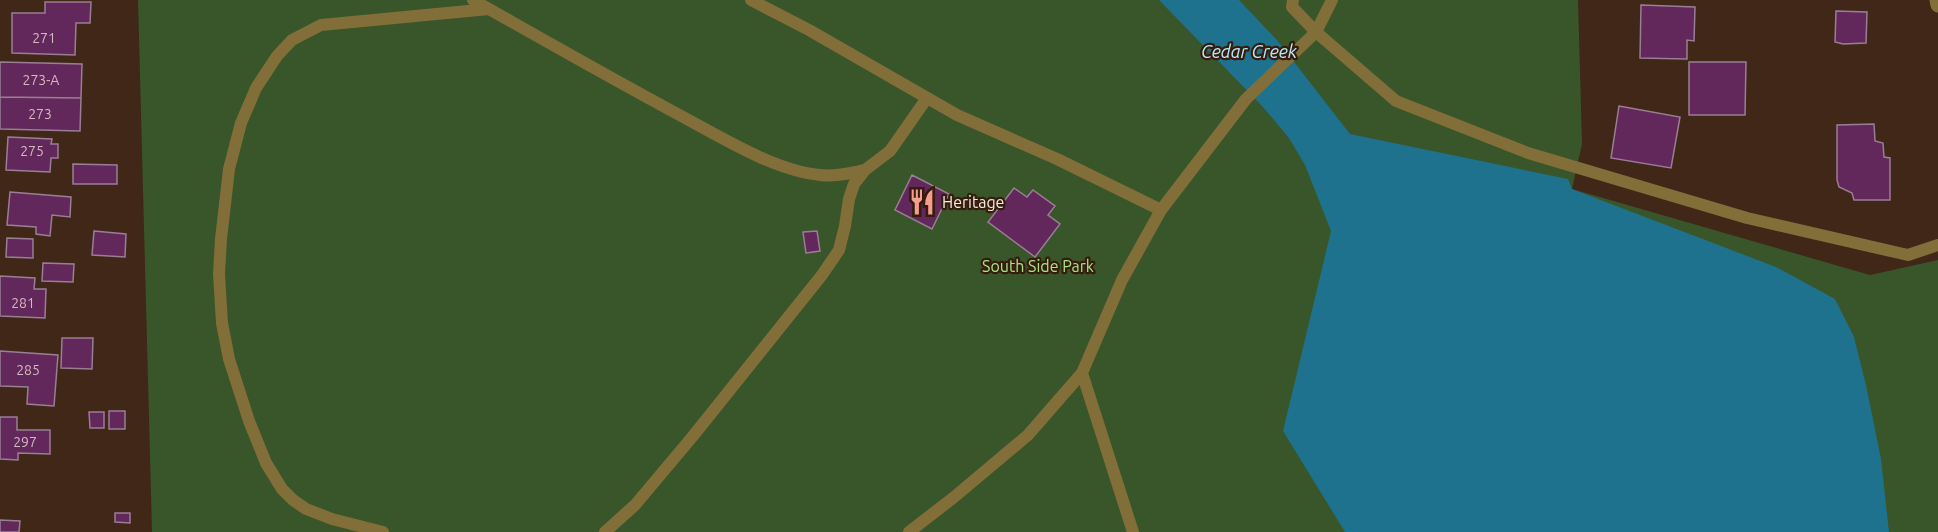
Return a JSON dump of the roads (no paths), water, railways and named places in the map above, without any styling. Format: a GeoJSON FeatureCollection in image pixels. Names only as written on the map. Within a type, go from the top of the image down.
{"type":"FeatureCollection","features":[{"type":"Feature","properties":{"kind":"street"},"geometry":{"type":"LineString","coordinates":[[1937,0],[1938,5]]}},
{"type":"Feature","properties":{"kind":"lane"},"geometry":{"type":"LineString","coordinates":[[473,0],[761,157],[793,169],[819,175],[842,175],[865,171]]}},
{"type":"Feature","properties":{"kind":"lane"},"geometry":{"type":"LineString","coordinates":[[751,0],[809,30],[957,116],[1057,159],[1161,210]]}},
{"type":"Feature","properties":{"kind":"lane"},"geometry":{"type":"LineString","coordinates":[[1293,0],[1292,7],[1316,32],[1396,102],[1528,153],[1747,218],[1908,255],[1938,246]]}},
{"type":"Feature","properties":{"kind":"lane"},"geometry":{"type":"LineString","coordinates":[[909,532],[961,492],[1028,435],[1082,373],[1122,280],[1161,210],[1246,99],[1316,32],[1332,0]]}},
{"type":"Feature","properties":{"kind":"lane"},"geometry":{"type":"LineString","coordinates":[[383,532],[332,519],[306,509],[282,489],[266,463],[249,421],[229,359],[222,323],[219,274],[230,169],[241,123],[256,88],[277,56],[292,40],[321,26],[489,9]]}},
{"type":"Feature","properties":{"kind":"lane"},"geometry":{"type":"LineString","coordinates":[[605,532],[635,505],[822,275],[839,250],[854,184],[865,171],[890,151],[927,98]]}},
{"type":"Feature","properties":{"kind":"lane"},"geometry":{"type":"LineString","coordinates":[[1082,373],[1133,532]]}},
{"type":"Feature","properties":{"kind":"water","name":"Cedar Creek"},"geometry":{"type":"Polygon","coordinates":[[[1159,0],[1239,0],[1277,40],[1350,134],[1568,179],[1572,189],[1776,267],[1835,299],[1854,337],[1866,385],[1881,459],[1889,532],[1345,532],[1283,431],[1331,231],[1305,165],[1289,138],[1263,107],[1159,0]]]}},
{"type":"Feature","properties":{"kind":"place","name":"Heritage"},"geometry":{"type":"Point","coordinates":[922,202]}},
{"type":"Feature","properties":{"kind":"park label","name":"South Side Park"},"geometry":{"type":"Point","coordinates":[1038,266]}}]}
